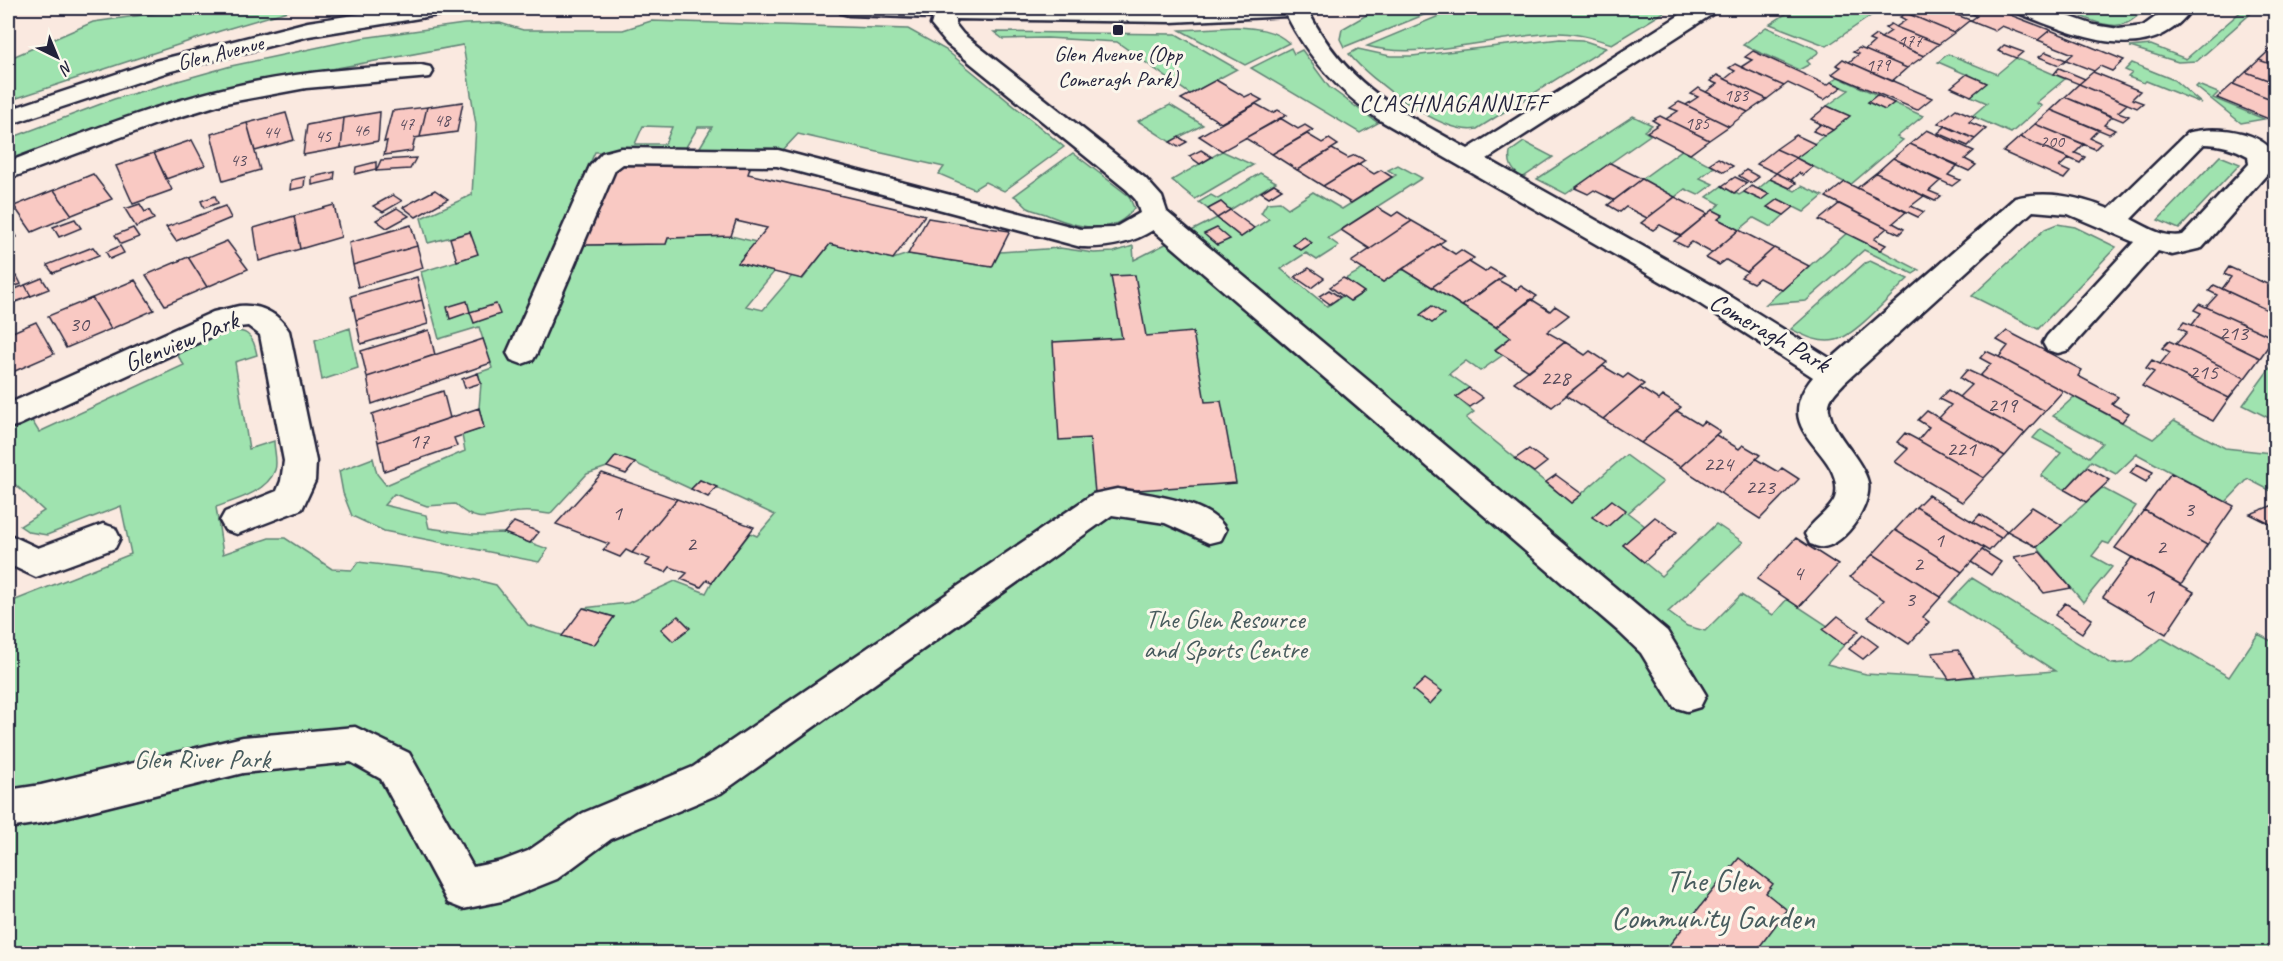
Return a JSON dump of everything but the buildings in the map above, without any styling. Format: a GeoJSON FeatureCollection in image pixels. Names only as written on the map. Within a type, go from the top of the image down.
{"type":"FeatureCollection","features":[{"type":"Feature","properties":{"kind":"street","name":"Glen Avenue"},"geometry":{"type":"LineString","coordinates":[[8,118],[185,61],[308,29],[438,8]]}},
{"type":"Feature","properties":{"kind":"street"},"geometry":{"type":"LineString","coordinates":[[849,8],[945,12],[1172,15],[1298,8]]}},
{"type":"Feature","properties":{"kind":"street","name":"Comeragh Park"},"geometry":{"type":"LineString","coordinates":[[1298,8],[1322,56],[1355,92],[1387,114],[1707,295],[1833,375],[2025,204],[2039,201],[2076,208],[2172,246],[2192,242],[2262,165],[2260,153],[2230,140],[2204,135],[2196,138],[2112,222]]}},
{"type":"Feature","properties":{"kind":"street"},"geometry":{"type":"LineString","coordinates":[[1468,160],[1706,8]]}},
{"type":"Feature","properties":{"kind":"street"},"geometry":{"type":"LineString","coordinates":[[2026,8],[2092,31],[2133,36],[2152,31],[2181,8]]}},
{"type":"Feature","properties":{"kind":"street"},"geometry":{"type":"LineString","coordinates":[[945,12],[944,25],[955,39],[1136,184],[1149,197],[1154,216],[1631,620],[1654,642],[1687,695]]}},
{"type":"Feature","properties":{"kind":"street"},"geometry":{"type":"LineString","coordinates":[[8,171],[152,118],[228,96],[288,83],[362,75],[421,72]]}},
{"type":"Feature","properties":{"kind":"street"},"geometry":{"type":"LineString","coordinates":[[522,353],[603,166],[611,159],[621,156],[778,158],[1081,237],[1101,239],[1119,237],[1138,228],[1154,216]]}},
{"type":"Feature","properties":{"kind":"street"},"geometry":{"type":"LineString","coordinates":[[2058,344],[2152,240]]}},
{"type":"Feature","properties":{"kind":"street","name":"Glenview Park"},"geometry":{"type":"LineString","coordinates":[[8,417],[223,319],[249,314],[263,319],[274,332],[300,461],[298,481],[290,500],[237,521]]}},
{"type":"Feature","properties":{"kind":"street"},"geometry":{"type":"LineString","coordinates":[[1822,534],[1848,507],[1853,490],[1849,475],[1820,428],[1813,410],[1816,394],[1833,375]]}},
{"type":"Feature","properties":{"kind":"street"},"geometry":{"type":"LineString","coordinates":[[8,808],[41,804],[243,755],[355,744],[395,766],[463,889],[502,881],[542,864],[597,826],[707,780],[1105,503],[1117,502],[1172,511],[1209,530]]}},
{"type":"Feature","properties":{"kind":"street"},"geometry":{"type":"LineString","coordinates":[[8,548],[36,563],[103,538]]}},
{"type":"Feature","properties":{"kind":"green space"},"geometry":{"type":"Polygon","coordinates":[[[193,8],[298,8],[220,31],[8,101],[8,59],[93,22],[193,8]]]}},
{"type":"Feature","properties":{"kind":"green space"},"geometry":{"type":"Polygon","coordinates":[[[1394,8],[1441,8],[1344,47],[1340,39],[1342,29],[1370,13],[1394,8]]]}},
{"type":"Feature","properties":{"kind":"green space"},"geometry":{"type":"Polygon","coordinates":[[[1458,8],[1671,8],[1612,44],[1576,34],[1554,33],[1411,51],[1367,46],[1458,8]]]}},
{"type":"Feature","properties":{"kind":"green space"},"geometry":{"type":"Polygon","coordinates":[[[1795,8],[1882,8],[1827,46],[1770,24],[1795,8]]]}},
{"type":"Feature","properties":{"kind":"green space"},"geometry":{"type":"Polygon","coordinates":[[[2076,8],[2116,8],[2130,13],[2136,8],[2147,8],[2130,22],[2114,26],[2098,23],[2070,12],[2076,8]]]}},
{"type":"Feature","properties":{"kind":"green space"},"geometry":{"type":"Polygon","coordinates":[[[2245,8],[2257,8],[2197,61],[2178,62],[2130,47],[2151,45],[2186,59],[2245,8]]]}},
{"type":"Feature","properties":{"kind":"green space"},"geometry":{"type":"Polygon","coordinates":[[[651,21],[908,29],[946,50],[1064,147],[1004,191],[985,182],[974,189],[939,174],[944,167],[798,134],[782,151],[762,149],[697,152],[712,127],[698,127],[683,152],[595,152],[540,277],[514,354],[567,282],[584,245],[666,244],[668,238],[731,236],[756,242],[738,263],[774,272],[746,306],[763,310],[792,276],[803,279],[830,244],[893,259],[908,254],[992,267],[1000,252],[1060,248],[1094,253],[1114,252],[1133,246],[1134,260],[1217,218],[1241,237],[1269,219],[1261,213],[1267,203],[1280,202],[1288,208],[1313,192],[1342,209],[1396,175],[1388,170],[1398,165],[1422,178],[1328,238],[1339,246],[1317,260],[1306,253],[1281,269],[1327,306],[1343,296],[1351,301],[1364,292],[1345,279],[1363,269],[1383,282],[1403,269],[1511,337],[1495,349],[1503,355],[1480,371],[1466,361],[1449,374],[1469,388],[1456,397],[1474,412],[1466,418],[1571,503],[1626,455],[1663,482],[1628,513],[1645,526],[1623,545],[1661,576],[1716,524],[1743,542],[1668,612],[1687,626],[1705,631],[1741,595],[1773,615],[1787,599],[1828,626],[1824,630],[1844,645],[1827,664],[1866,674],[1949,679],[2055,671],[1949,602],[1972,578],[2112,664],[2132,662],[2162,638],[2229,677],[2258,634],[2275,643],[2275,953],[8,953],[8,603],[131,554],[121,506],[47,535],[29,532],[20,526],[44,511],[8,478],[8,431],[31,419],[39,432],[184,365],[176,353],[222,333],[240,331],[251,338],[257,355],[235,362],[249,449],[274,441],[276,463],[271,478],[258,490],[216,507],[223,554],[269,538],[285,538],[332,569],[352,570],[358,562],[444,572],[496,585],[528,625],[594,645],[614,617],[583,608],[628,603],[675,581],[706,593],[750,533],[757,536],[775,515],[700,480],[691,489],[635,463],[607,467],[587,474],[550,514],[525,512],[479,517],[472,516],[455,504],[427,506],[394,494],[384,505],[426,515],[429,528],[473,534],[504,533],[548,549],[539,562],[384,531],[352,516],[343,493],[339,471],[373,458],[377,474],[386,485],[465,451],[462,435],[484,428],[479,408],[481,383],[478,373],[492,368],[479,327],[439,339],[421,272],[457,261],[470,232],[428,243],[421,218],[472,195],[476,125],[463,45],[266,81],[117,121],[8,161],[8,139],[114,99],[231,66],[362,38],[464,24],[500,23],[523,30],[623,30],[651,21]],[[643,126],[635,144],[665,144],[672,127],[643,126]]]}},
{"type":"Feature","properties":{"kind":"green space"},"geometry":{"type":"Polygon","coordinates":[[[1236,27],[1271,32],[1289,43],[1245,65],[1180,30],[1236,27]]]}},
{"type":"Feature","properties":{"kind":"green space"},"geometry":{"type":"Polygon","coordinates":[[[1766,27],[1819,52],[1807,61],[1810,64],[1799,70],[1743,45],[1766,27]]]}},
{"type":"Feature","properties":{"kind":"green space"},"geometry":{"type":"Polygon","coordinates":[[[994,32],[1176,34],[1237,69],[1190,94],[1117,42],[1047,38],[1003,39],[994,32]]]}},
{"type":"Feature","properties":{"kind":"green space"},"geometry":{"type":"Polygon","coordinates":[[[1560,39],[1582,40],[1606,48],[1477,129],[1463,129],[1446,124],[1408,104],[1373,78],[1349,54],[1358,49],[1390,56],[1412,56],[1560,39]]]}},
{"type":"Feature","properties":{"kind":"green space"},"geometry":{"type":"Polygon","coordinates":[[[1291,48],[1294,54],[1302,50],[1329,87],[1378,123],[1360,133],[1251,68],[1291,48]]]}},
{"type":"Feature","properties":{"kind":"green space"},"geometry":{"type":"Polygon","coordinates":[[[1948,54],[1997,74],[2016,58],[2065,79],[2036,103],[2042,106],[2011,133],[1972,116],[1987,103],[1971,96],[1986,83],[1938,62],[1948,54]]]}},
{"type":"Feature","properties":{"kind":"green space"},"geometry":{"type":"Polygon","coordinates":[[[2132,63],[2174,80],[2201,103],[2146,81],[2144,83],[2128,77],[2132,73],[2125,70],[2132,63]]]}},
{"type":"Feature","properties":{"kind":"green space"},"geometry":{"type":"Polygon","coordinates":[[[1838,77],[1877,95],[1868,102],[1885,110],[1894,103],[1923,116],[1897,137],[1903,140],[1850,185],[1796,158],[1849,116],[1827,106],[1849,90],[1831,82],[1838,77]]]}},
{"type":"Feature","properties":{"kind":"green space"},"geometry":{"type":"Polygon","coordinates":[[[2198,85],[2218,93],[2213,98],[2264,119],[2241,123],[2196,87],[2198,85]]]}},
{"type":"Feature","properties":{"kind":"green space"},"geometry":{"type":"Polygon","coordinates":[[[1170,105],[1203,125],[1170,142],[1138,121],[1170,105]]]}},
{"type":"Feature","properties":{"kind":"green space"},"geometry":{"type":"Polygon","coordinates":[[[1633,116],[1652,125],[1644,131],[1650,135],[1566,194],[1537,179],[1633,116]]]}},
{"type":"Feature","properties":{"kind":"green space"},"geometry":{"type":"Polygon","coordinates":[[[1524,142],[1553,157],[1522,178],[1512,167],[1510,152],[1524,142]]]}},
{"type":"Feature","properties":{"kind":"green space"},"geometry":{"type":"Polygon","coordinates":[[[1682,150],[1714,167],[1700,178],[1713,184],[1698,195],[1685,189],[1675,197],[1642,179],[1682,150]]]}},
{"type":"Feature","properties":{"kind":"green space"},"geometry":{"type":"Polygon","coordinates":[[[1222,151],[1253,165],[1195,199],[1172,180],[1222,151]]]}},
{"type":"Feature","properties":{"kind":"green space"},"geometry":{"type":"Polygon","coordinates":[[[1073,153],[1129,196],[1134,208],[1126,217],[1106,227],[1072,224],[1030,209],[1014,196],[1073,153]]]}},
{"type":"Feature","properties":{"kind":"green space"},"geometry":{"type":"Polygon","coordinates":[[[2220,156],[2240,164],[2179,229],[2158,220],[2220,156]]]}},
{"type":"Feature","properties":{"kind":"green space"},"geometry":{"type":"Polygon","coordinates":[[[1260,173],[1276,182],[1230,210],[1221,202],[1208,209],[1199,202],[1211,195],[1218,199],[1260,173]]]}},
{"type":"Feature","properties":{"kind":"green space"},"geometry":{"type":"Polygon","coordinates":[[[1770,179],[1795,191],[1802,186],[1823,196],[1804,212],[1778,199],[1768,207],[1784,215],[1771,227],[1754,218],[1739,230],[1718,219],[1722,215],[1713,210],[1720,204],[1707,197],[1722,186],[1739,195],[1744,192],[1761,200],[1768,194],[1758,189],[1770,179]]]}},
{"type":"Feature","properties":{"kind":"green space"},"geometry":{"type":"Polygon","coordinates":[[[2057,224],[2075,227],[2116,247],[2038,329],[1972,296],[2045,229],[2057,224]]]}},
{"type":"Feature","properties":{"kind":"green space"},"geometry":{"type":"Polygon","coordinates":[[[1847,233],[1919,270],[1913,274],[1864,250],[1806,301],[1766,304],[1847,233]]]}},
{"type":"Feature","properties":{"kind":"green space"},"geometry":{"type":"Polygon","coordinates":[[[1870,261],[1908,279],[1863,323],[1844,337],[1830,341],[1813,339],[1791,329],[1865,263],[1870,261]]]}},
{"type":"Feature","properties":{"kind":"green space"},"geometry":{"type":"Polygon","coordinates":[[[350,328],[358,368],[322,380],[315,340],[350,328]]]}},
{"type":"Feature","properties":{"kind":"green space"},"geometry":{"type":"Polygon","coordinates":[[[2275,361],[2275,421],[2243,405],[2275,361]]]}},
{"type":"Feature","properties":{"kind":"green space"},"geometry":{"type":"Polygon","coordinates":[[[2074,397],[2153,439],[2174,421],[2225,448],[2271,453],[2275,456],[2275,493],[2248,479],[2226,502],[2137,454],[2116,474],[2091,461],[2065,490],[2041,476],[2061,453],[2033,438],[2041,429],[2089,457],[2102,443],[2053,416],[2074,397]]]}},
{"type":"Feature","properties":{"kind":"green space"},"geometry":{"type":"Polygon","coordinates":[[[2102,488],[2136,506],[2109,544],[2103,542],[2092,556],[2112,567],[2083,602],[2037,547],[2102,488]]]}},
{"type":"Feature","properties":{"kind":"place","name":"Glen Avenue (Opp Comeragh Park)"},"geometry":{"type":"Point","coordinates":[1118,30]}},
{"type":"Feature","properties":{"kind":"district","name":"CLASHNAGANNIFF"},"geometry":{"type":"Point","coordinates":[1454,103]}},
{"type":"Feature","properties":{"kind":"park label","name":"The Glen Resource and Sports Centre"},"geometry":{"type":"Point","coordinates":[1225,634]}},
{"type":"Feature","properties":{"kind":"park label","name":"Glen River Park"},"geometry":{"type":"Point","coordinates":[202,759]}},
{"type":"Feature","properties":{"kind":"park label","name":"The Glen Community Garden"},"geometry":{"type":"Point","coordinates":[1713,898]}}]}
